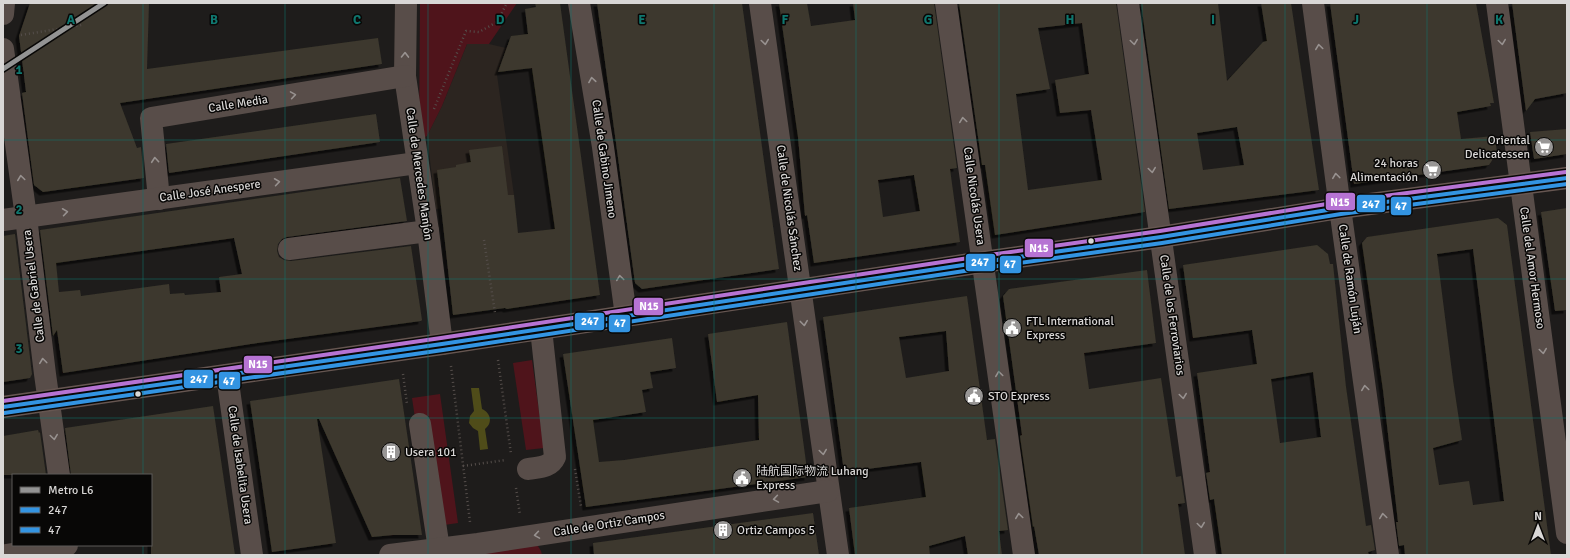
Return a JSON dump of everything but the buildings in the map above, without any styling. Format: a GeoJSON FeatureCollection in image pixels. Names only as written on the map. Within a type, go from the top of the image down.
{"type":"FeatureCollection","features":[{"type":"Feature","properties":{"kind":"main road"},"geometry":{"type":"LineString","coordinates":[[3,407],[800,291],[983,262],[1161,237],[1340,208],[1487,190],[1567,178]]}},
{"type":"Feature","properties":{"kind":"street"},"geometry":{"type":"LineString","coordinates":[[3,14],[4,3]]}},
{"type":"Feature","properties":{"kind":"street","name":"Calle de Mercedes Manjón"},"geometry":{"type":"LineString","coordinates":[[406,3],[405,76],[428,231],[442,344]]}},
{"type":"Feature","properties":{"kind":"street","name":"Calle de Gabino Jimeno"},"geometry":{"type":"LineString","coordinates":[[579,3],[603,147],[626,316]]}},
{"type":"Feature","properties":{"kind":"street","name":"Calle de Nicolás Sánchez"},"geometry":{"type":"LineString","coordinates":[[760,3],[838,555]]}},
{"type":"Feature","properties":{"kind":"street","name":"Calle Nicolás Usera"},"geometry":{"type":"LineString","coordinates":[[946,3],[1024,555]]}},
{"type":"Feature","properties":{"kind":"street","name":"Calle de los Ferroviarios"},"geometry":{"type":"LineString","coordinates":[[1128,3],[1205,555]]}},
{"type":"Feature","properties":{"kind":"street","name":"Calle de Ramón Luján"},"geometry":{"type":"LineString","coordinates":[[1314,3],[1340,208],[1388,555]]}},
{"type":"Feature","properties":{"kind":"street","name":"Calle del Amor Hermoso"},"geometry":{"type":"LineString","coordinates":[[1497,3],[1567,533]]}},
{"type":"Feature","properties":{"kind":"street","name":"Calle de Gabriel Usera"},"geometry":{"type":"LineString","coordinates":[[3,49],[59,474]]}},
{"type":"Feature","properties":{"kind":"street","name":"Calle Media"},"geometry":{"type":"LineString","coordinates":[[159,198],[151,118],[405,76]]}},
{"type":"Feature","properties":{"kind":"street","name":"Calle José Anespere"},"geometry":{"type":"LineString","coordinates":[[3,220],[417,163]]}},
{"type":"Feature","properties":{"kind":"street"},"geometry":{"type":"LineString","coordinates":[[289,249],[428,231]]}},
{"type":"Feature","properties":{"kind":"street"},"geometry":{"type":"LineString","coordinates":[[522,476],[552,463],[555,457],[541,329]]}},
{"type":"Feature","properties":{"kind":"street","name":"Calle de Isabelita Usera"},"geometry":{"type":"LineString","coordinates":[[227,375],[252,555]]}},
{"type":"Feature","properties":{"kind":"street"},"geometry":{"type":"LineString","coordinates":[[420,424],[439,549]]}},
{"type":"Feature","properties":{"kind":"street","name":"Calle de Ortiz Campos"},"geometry":{"type":"LineString","coordinates":[[390,555],[828,491]]}},
{"type":"Feature","properties":{"kind":"street"},"geometry":{"type":"LineString","coordinates":[[6,555],[62,546]]}},
{"type":"Feature","properties":{"kind":"path"},"geometry":{"type":"LineString","coordinates":[[434,110],[466,31],[479,32],[497,22],[507,3]]}},
{"type":"Feature","properties":{"kind":"path"},"geometry":{"type":"LineString","coordinates":[[20,35],[82,25]]}},
{"type":"Feature","properties":{"kind":"path"},"geometry":{"type":"LineString","coordinates":[[484,240],[496,319]]}},
{"type":"Feature","properties":{"kind":"path"},"geometry":{"type":"LineString","coordinates":[[463,466],[512,460],[498,359]]}},
{"type":"Feature","properties":{"kind":"path"},"geometry":{"type":"LineString","coordinates":[[451,366],[471,528]]}},
{"type":"Feature","properties":{"kind":"path"},"geometry":{"type":"LineString","coordinates":[[521,520],[522,476]]}},
{"type":"Feature","properties":{"kind":"shaded area"},"geometry":{"type":"Polygon","coordinates":[[[420,3],[517,3],[489,44],[467,44],[442,106],[427,136],[419,140],[420,3]]]}},
{"type":"Feature","properties":{"kind":"shaded area"},"geometry":{"type":"Polygon","coordinates":[[[467,44],[489,44],[506,48],[497,75],[514,195],[481,198],[458,207],[436,209],[427,136],[442,106],[467,44]]]}},
{"type":"Feature","properties":{"kind":"shaded area"},"geometry":{"type":"Polygon","coordinates":[[[532,360],[544,448],[526,450],[513,363],[532,360]]]}},
{"type":"Feature","properties":{"kind":"shaded area"},"geometry":{"type":"Polygon","coordinates":[[[471,388],[479,388],[482,409],[490,418],[488,427],[485,429],[488,449],[480,450],[478,431],[469,423],[470,416],[474,411],[471,388]]]}},
{"type":"Feature","properties":{"kind":"shaded area"},"geometry":{"type":"Polygon","coordinates":[[[440,394],[458,523],[444,525],[429,416],[415,418],[412,398],[440,394]]]}},
{"type":"Feature","properties":{"kind":"shaded area"},"geometry":{"type":"Polygon","coordinates":[[[536,543],[542,555],[477,555],[536,543]]]}},
{"type":"Feature","properties":{"kind":"metro line","name":"L6"},"geometry":{"type":"LineString","coordinates":[[3,69],[104,3]]}},
{"type":"Feature","properties":{"kind":"transit line","name":"N15"},"geometry":{"type":"LineString","coordinates":[[3,401],[441,338],[982,256],[1160,231],[1339,202],[1566,172]]}},
{"type":"Feature","properties":{"kind":"transit line","name":"247"},"geometry":{"type":"LineString","coordinates":[[3,407],[442,344],[983,262],[1161,237],[1340,208],[1567,178]]}},
{"type":"Feature","properties":{"kind":"transit line","name":"47"},"geometry":{"type":"LineString","coordinates":[[4,413],[443,350],[984,268],[1162,243],[1341,214],[1567,184]]}},
{"type":"Feature","properties":{"kind":"place","name":"Oriental Delicatessen"},"geometry":{"type":"Point","coordinates":[1544,147]}},
{"type":"Feature","properties":{"kind":"place","name":"24 horas Alimentación"},"geometry":{"type":"Point","coordinates":[1432,170]}},
{"type":"Feature","properties":{"kind":"place","name":"FTL International Express"},"geometry":{"type":"Point","coordinates":[1012,328]}},
{"type":"Feature","properties":{"kind":"place","name":"STO Express"},"geometry":{"type":"Point","coordinates":[974,396]}},
{"type":"Feature","properties":{"kind":"place","name":"Usera 101"},"geometry":{"type":"Point","coordinates":[391,452]}},
{"type":"Feature","properties":{"kind":"place","name":"陆航国际物流 Luhang Express"},"geometry":{"type":"Point","coordinates":[742,478]}},
{"type":"Feature","properties":{"kind":"place","name":"Ortiz Campos 5"},"geometry":{"type":"Point","coordinates":[723,530]}}]}
